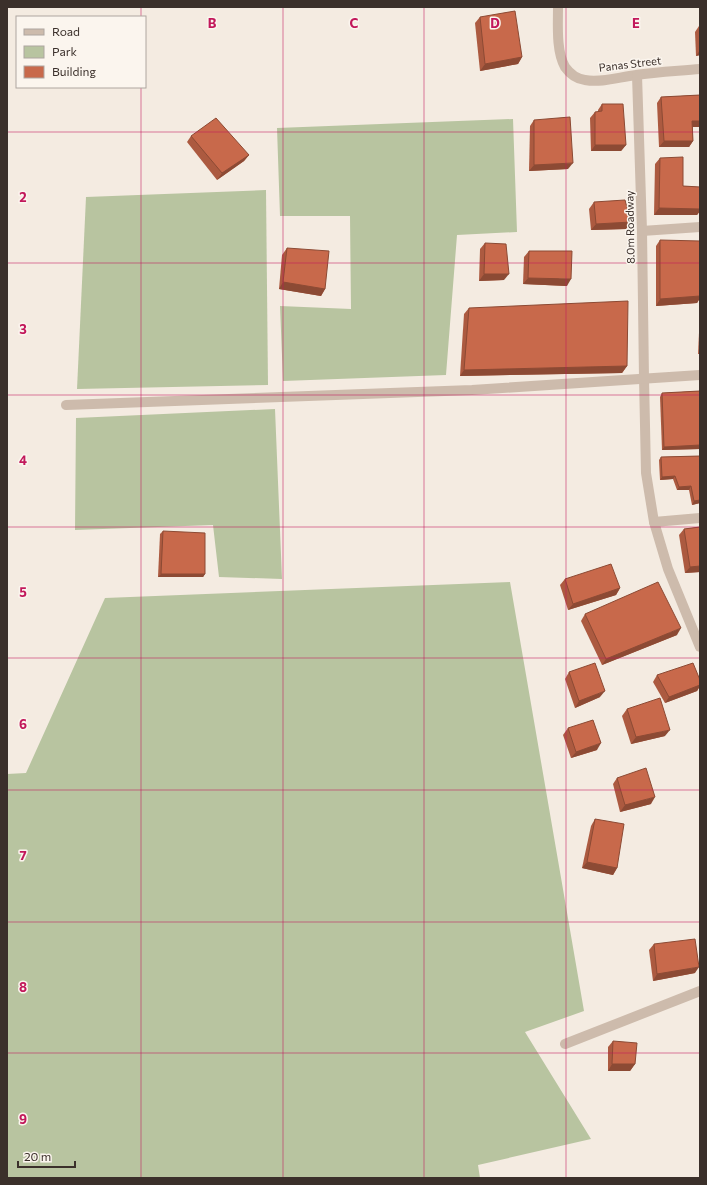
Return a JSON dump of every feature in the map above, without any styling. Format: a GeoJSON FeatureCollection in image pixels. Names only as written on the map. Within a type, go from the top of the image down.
{"type":"FeatureCollection","features":[{"type":"Feature","properties":{"kind":"street","name":"Panas Street"},"geometry":{"type":"LineString","coordinates":[[558,7],[559,47],[561,57],[566,68],[573,76],[584,80],[600,81],[637,75],[700,69]]}},
{"type":"Feature","properties":{"kind":"street","name":"8.0m Roadway"},"geometry":{"type":"LineString","coordinates":[[637,75],[642,231],[646,473],[654,522],[668,569],[700,647]]}},
{"type":"Feature","properties":{"kind":"street"},"geometry":{"type":"LineString","coordinates":[[642,231],[700,227]]}},
{"type":"Feature","properties":{"kind":"street"},"geometry":{"type":"LineString","coordinates":[[66,405],[472,390],[700,375]]}},
{"type":"Feature","properties":{"kind":"street"},"geometry":{"type":"LineString","coordinates":[[654,522],[700,518]]}},
{"type":"Feature","properties":{"kind":"street"},"geometry":{"type":"LineString","coordinates":[[566,1044],[700,991]]}},
{"type":"Feature","properties":{"kind":"green space"},"geometry":{"type":"Polygon","coordinates":[[[513,119],[517,232],[457,235],[446,375],[283,381],[280,306],[351,309],[350,216],[280,216],[277,128],[513,119]]]}},
{"type":"Feature","properties":{"kind":"green space"},"geometry":{"type":"Polygon","coordinates":[[[266,190],[268,385],[77,389],[86,197],[266,190]]]}},
{"type":"Feature","properties":{"kind":"green space"},"geometry":{"type":"Polygon","coordinates":[[[275,409],[282,579],[219,577],[213,525],[75,530],[76,418],[275,409]]]}},
{"type":"Feature","properties":{"kind":"green space"},"geometry":{"type":"Polygon","coordinates":[[[510,582],[584,1011],[525,1032],[591,1139],[478,1165],[480,1178],[7,1178],[7,774],[26,773],[105,598],[510,582]]]}},
{"type":"Feature","properties":{"kind":"building"},"geometry":{"type":"Polygon","coordinates":[[[515,11],[522,57],[485,64],[480,17],[515,11]]]}},
{"type":"Feature","properties":{"kind":"building"},"geometry":{"type":"Polygon","coordinates":[[[700,95],[700,121],[692,121],[693,141],[664,141],[661,97],[700,95]]]}},
{"type":"Feature","properties":{"kind":"building"},"geometry":{"type":"Polygon","coordinates":[[[602,104],[623,104],[626,145],[595,145],[595,112],[602,111],[602,104]]]}},
{"type":"Feature","properties":{"kind":"building"},"geometry":{"type":"Polygon","coordinates":[[[570,117],[573,163],[534,165],[534,120],[570,117]]]}},
{"type":"Feature","properties":{"kind":"building"},"geometry":{"type":"Polygon","coordinates":[[[216,118],[249,155],[222,173],[191,136],[216,118]]]}},
{"type":"Feature","properties":{"kind":"building"},"geometry":{"type":"Polygon","coordinates":[[[683,157],[683,186],[700,187],[700,209],[659,208],[660,158],[683,157]]]}},
{"type":"Feature","properties":{"kind":"building"},"geometry":{"type":"Polygon","coordinates":[[[625,200],[631,222],[596,224],[594,202],[625,200]]]}},
{"type":"Feature","properties":{"kind":"building"},"geometry":{"type":"Polygon","coordinates":[[[660,240],[700,241],[700,296],[660,299],[660,240]]]}},
{"type":"Feature","properties":{"kind":"building"},"geometry":{"type":"Polygon","coordinates":[[[485,243],[506,244],[509,274],[484,274],[485,243]]]}},
{"type":"Feature","properties":{"kind":"building"},"geometry":{"type":"Polygon","coordinates":[[[287,248],[329,251],[325,289],[283,282],[287,248]]]}},
{"type":"Feature","properties":{"kind":"building"},"geometry":{"type":"Polygon","coordinates":[[[529,251],[572,251],[571,279],[528,278],[529,251]]]}},
{"type":"Feature","properties":{"kind":"building"},"geometry":{"type":"Polygon","coordinates":[[[628,301],[627,366],[464,370],[469,308],[628,301]]]}},
{"type":"Feature","properties":{"kind":"building"},"geometry":{"type":"Polygon","coordinates":[[[700,391],[700,445],[664,447],[662,393],[700,391]]]}},
{"type":"Feature","properties":{"kind":"building"},"geometry":{"type":"Polygon","coordinates":[[[700,456],[700,500],[694,501],[691,486],[679,487],[675,476],[662,477],[661,457],[700,456]]]}},
{"type":"Feature","properties":{"kind":"building"},"geometry":{"type":"Polygon","coordinates":[[[700,527],[700,566],[690,567],[684,529],[700,527]]]}},
{"type":"Feature","properties":{"kind":"building"},"geometry":{"type":"Polygon","coordinates":[[[163,531],[205,533],[205,574],[161,574],[163,531]]]}},
{"type":"Feature","properties":{"kind":"building"},"geometry":{"type":"Polygon","coordinates":[[[611,564],[620,588],[573,604],[565,579],[611,564]]]}},
{"type":"Feature","properties":{"kind":"building"},"geometry":{"type":"Polygon","coordinates":[[[658,582],[681,628],[606,659],[585,614],[658,582]]]}},
{"type":"Feature","properties":{"kind":"building"},"geometry":{"type":"Polygon","coordinates":[[[595,663],[605,691],[579,701],[569,672],[595,663]]]}},
{"type":"Feature","properties":{"kind":"building"},"geometry":{"type":"Polygon","coordinates":[[[693,663],[700,680],[700,685],[669,697],[657,675],[693,663]]]}},
{"type":"Feature","properties":{"kind":"building"},"geometry":{"type":"Polygon","coordinates":[[[660,698],[670,730],[636,737],[627,709],[660,698]]]}},
{"type":"Feature","properties":{"kind":"building"},"geometry":{"type":"Polygon","coordinates":[[[593,720],[601,743],[576,752],[568,728],[593,720]]]}},
{"type":"Feature","properties":{"kind":"building"},"geometry":{"type":"Polygon","coordinates":[[[646,768],[655,797],[625,805],[617,778],[646,768]]]}},
{"type":"Feature","properties":{"kind":"building"},"geometry":{"type":"Polygon","coordinates":[[[595,819],[624,824],[617,868],[587,862],[595,819]]]}},
{"type":"Feature","properties":{"kind":"building"},"geometry":{"type":"Polygon","coordinates":[[[695,939],[699,967],[657,974],[654,944],[695,939]]]}},
{"type":"Feature","properties":{"kind":"building"},"geometry":{"type":"Polygon","coordinates":[[[613,1041],[637,1043],[635,1064],[612,1064],[613,1041]]]}}]}
